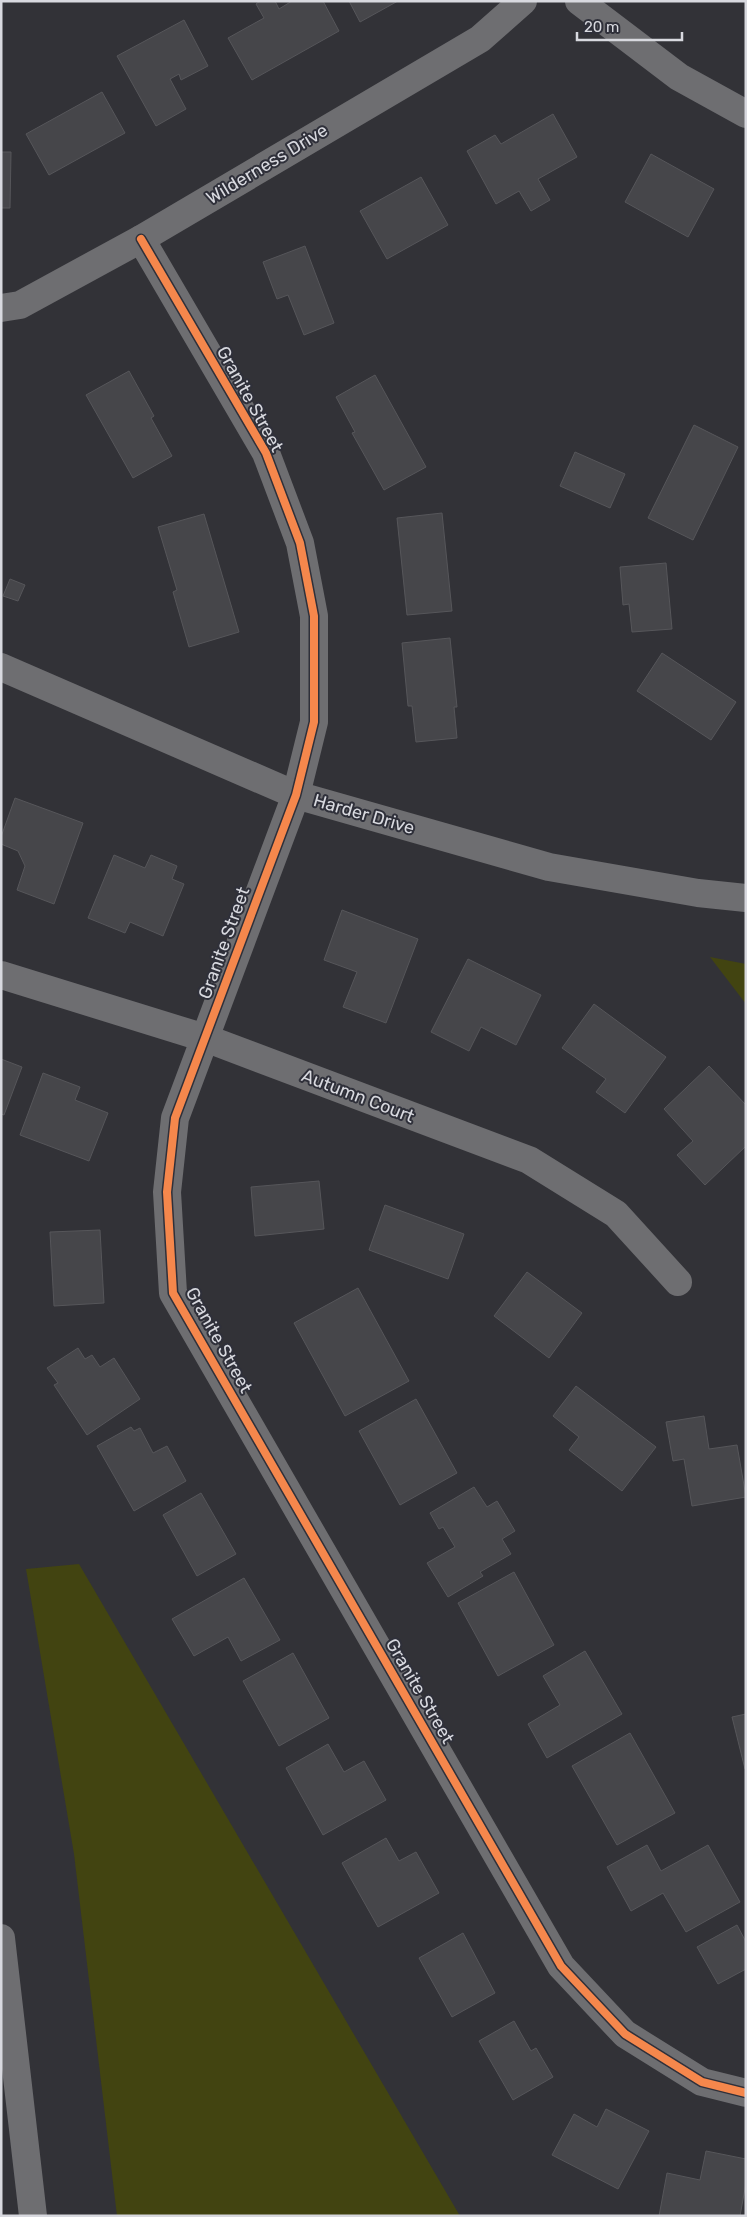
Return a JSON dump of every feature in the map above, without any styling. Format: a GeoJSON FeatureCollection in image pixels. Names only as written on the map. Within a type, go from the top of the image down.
{"type":"FeatureCollection","features":[{"type":"Feature","properties":{"kind":"street","name":"Wilderness Drive"},"geometry":{"type":"LineString","coordinates":[[1,308],[20,305],[141,238],[480,39],[523,1]]}},
{"type":"Feature","properties":{"kind":"street"},"geometry":{"type":"LineString","coordinates":[[579,1],[679,78],[746,114]]}},
{"type":"Feature","properties":{"kind":"street","name":"Granite Street"},"geometry":{"type":"LineString","coordinates":[[141,238],[266,453],[300,543],[314,616],[314,722],[296,795],[175,1118],[167,1192],[173,1293],[561,1966],[625,2034],[702,2082],[746,2094]]}},
{"type":"Feature","properties":{"kind":"street","name":"Harder Drive"},"geometry":{"type":"LineString","coordinates":[[1,667],[296,795],[549,867],[698,893],[746,898]]}},
{"type":"Feature","properties":{"kind":"street","name":"Autumn Court"},"geometry":{"type":"LineString","coordinates":[[1,975],[205,1038],[529,1160],[616,1214],[678,1282]]}},
{"type":"Feature","properties":{"kind":"street"},"geometry":{"type":"LineString","coordinates":[[1,1938],[33,2216]]}},
{"type":"Feature","properties":{"kind":"shaded area"},"geometry":{"type":"Polygon","coordinates":[[[710,957],[746,964],[746,1004],[710,957]]]}},
{"type":"Feature","properties":{"kind":"shaded area"},"geometry":{"type":"Polygon","coordinates":[[[79,1564],[460,2216],[117,2216],[74,1854],[26,1569],[79,1564]]]}},
{"type":"Feature","properties":{"kind":"building"},"geometry":{"type":"Polygon","coordinates":[[[260,1],[275,1],[279,9],[292,1],[323,1],[339,31],[252,80],[228,38],[264,18],[256,4],[260,1]]]}},
{"type":"Feature","properties":{"kind":"building"},"geometry":{"type":"Polygon","coordinates":[[[349,1],[398,1],[360,22],[349,1]]]}},
{"type":"Feature","properties":{"kind":"building"},"geometry":{"type":"Polygon","coordinates":[[[184,20],[208,66],[181,80],[179,74],[170,79],[186,109],[156,126],[117,56],[184,20]]]}},
{"type":"Feature","properties":{"kind":"building"},"geometry":{"type":"Polygon","coordinates":[[[102,92],[125,133],[49,175],[26,134],[102,92]]]}},
{"type":"Feature","properties":{"kind":"building"},"geometry":{"type":"Polygon","coordinates":[[[553,114],[577,157],[538,179],[550,200],[531,211],[519,191],[496,204],[467,151],[495,135],[501,144],[553,114]]]}},
{"type":"Feature","properties":{"kind":"building"},"geometry":{"type":"Polygon","coordinates":[[[1,152],[11,152],[10,208],[1,208],[1,152]]]}},
{"type":"Feature","properties":{"kind":"building"},"geometry":{"type":"Polygon","coordinates":[[[651,154],[714,189],[688,237],[625,202],[651,154]]]}},
{"type":"Feature","properties":{"kind":"building"},"geometry":{"type":"Polygon","coordinates":[[[421,177],[448,225],[387,259],[360,211],[421,177]]]}},
{"type":"Feature","properties":{"kind":"building"},"geometry":{"type":"Polygon","coordinates":[[[305,246],[334,323],[304,335],[288,295],[277,299],[263,262],[305,246]]]}},
{"type":"Feature","properties":{"kind":"building"},"geometry":{"type":"Polygon","coordinates":[[[129,371],[154,416],[151,418],[172,456],[133,478],[86,395],[129,371]]]}},
{"type":"Feature","properties":{"kind":"building"},"geometry":{"type":"Polygon","coordinates":[[[375,375],[426,467],[384,490],[352,433],[355,432],[336,397],[375,375]]]}},
{"type":"Feature","properties":{"kind":"building"},"geometry":{"type":"Polygon","coordinates":[[[694,425],[738,447],[693,540],[648,518],[694,425]]]}},
{"type":"Feature","properties":{"kind":"building"},"geometry":{"type":"Polygon","coordinates":[[[575,452],[625,474],[610,508],[560,486],[575,452]]]}},
{"type":"Feature","properties":{"kind":"building"},"geometry":{"type":"Polygon","coordinates":[[[442,513],[452,611],[407,615],[397,518],[442,513]]]}},
{"type":"Feature","properties":{"kind":"building"},"geometry":{"type":"Polygon","coordinates":[[[204,514],[239,632],[189,647],[173,592],[177,590],[158,527],[204,514]]]}},
{"type":"Feature","properties":{"kind":"building"},"geometry":{"type":"Polygon","coordinates":[[[666,563],[672,629],[632,632],[629,604],[623,605],[620,567],[666,563]]]}},
{"type":"Feature","properties":{"kind":"building"},"geometry":{"type":"Polygon","coordinates":[[[10,579],[25,585],[18,601],[3,596],[10,579]]]}},
{"type":"Feature","properties":{"kind":"building"},"geometry":{"type":"Polygon","coordinates":[[[450,638],[457,707],[454,707],[457,738],[416,742],[412,706],[408,706],[402,643],[450,638]]]}},
{"type":"Feature","properties":{"kind":"building"},"geometry":{"type":"Polygon","coordinates":[[[662,653],[736,702],[711,740],[637,691],[662,653]]]}},
{"type":"Feature","properties":{"kind":"building"},"geometry":{"type":"Polygon","coordinates":[[[15,798],[83,823],[54,904],[17,890],[25,866],[18,851],[1,844],[1,837],[15,798]]]}},
{"type":"Feature","properties":{"kind":"building"},"geometry":{"type":"Polygon","coordinates":[[[114,855],[145,868],[151,855],[177,866],[172,879],[184,884],[163,936],[130,922],[125,933],[88,918],[114,855]]]}},
{"type":"Feature","properties":{"kind":"building"},"geometry":{"type":"Polygon","coordinates":[[[342,910],[418,939],[386,1023],[343,1007],[357,972],[324,960],[342,910]]]}},
{"type":"Feature","properties":{"kind":"building"},"geometry":{"type":"Polygon","coordinates":[[[468,959],[541,995],[516,1045],[481,1027],[469,1051],[431,1032],[468,959]]]}},
{"type":"Feature","properties":{"kind":"building"},"geometry":{"type":"Polygon","coordinates":[[[594,1004],[666,1057],[625,1113],[596,1092],[606,1079],[562,1048],[594,1004]]]}},
{"type":"Feature","properties":{"kind":"building"},"geometry":{"type":"Polygon","coordinates":[[[1,1059],[22,1067],[4,1115],[1,1114],[1,1059]]]}},
{"type":"Feature","properties":{"kind":"building"},"geometry":{"type":"Polygon","coordinates":[[[709,1066],[746,1105],[746,1146],[705,1185],[677,1155],[693,1141],[664,1109],[709,1066]]]}},
{"type":"Feature","properties":{"kind":"building"},"geometry":{"type":"Polygon","coordinates":[[[43,1073],[80,1087],[75,1100],[108,1113],[89,1161],[20,1135],[43,1073]]]}},
{"type":"Feature","properties":{"kind":"building"},"geometry":{"type":"Polygon","coordinates":[[[319,1181],[324,1229],[255,1236],[251,1187],[319,1181]]]}},
{"type":"Feature","properties":{"kind":"building"},"geometry":{"type":"Polygon","coordinates":[[[385,1205],[464,1234],[448,1279],[369,1250],[385,1205]]]}},
{"type":"Feature","properties":{"kind":"building"},"geometry":{"type":"Polygon","coordinates":[[[100,1230],[104,1303],[54,1306],[50,1232],[100,1230]]]}},
{"type":"Feature","properties":{"kind":"building"},"geometry":{"type":"Polygon","coordinates":[[[527,1272],[582,1313],[549,1358],[494,1316],[527,1272]]]}},
{"type":"Feature","properties":{"kind":"building"},"geometry":{"type":"Polygon","coordinates":[[[358,1288],[409,1381],[345,1416],[294,1323],[358,1288]]]}},
{"type":"Feature","properties":{"kind":"building"},"geometry":{"type":"Polygon","coordinates":[[[78,1348],[85,1359],[92,1355],[100,1367],[114,1358],[140,1399],[87,1435],[54,1385],[58,1383],[47,1368],[78,1348]]]}},
{"type":"Feature","properties":{"kind":"building"},"geometry":{"type":"Polygon","coordinates":[[[576,1386],[656,1447],[622,1491],[569,1450],[579,1437],[553,1416],[576,1386]]]}},
{"type":"Feature","properties":{"kind":"building"},"geometry":{"type":"Polygon","coordinates":[[[416,1399],[457,1473],[400,1505],[359,1431],[416,1399]]]}},
{"type":"Feature","properties":{"kind":"building"},"geometry":{"type":"Polygon","coordinates":[[[704,1416],[709,1449],[737,1445],[746,1497],[692,1506],[684,1459],[673,1461],[666,1422],[704,1416]]]}},
{"type":"Feature","properties":{"kind":"building"},"geometry":{"type":"Polygon","coordinates":[[[131,1427],[134,1431],[140,1428],[153,1453],[167,1446],[186,1481],[134,1511],[97,1446],[131,1427]]]}},
{"type":"Feature","properties":{"kind":"building"},"geometry":{"type":"Polygon","coordinates":[[[474,1487],[487,1507],[497,1501],[515,1531],[502,1539],[511,1554],[480,1572],[483,1576],[448,1597],[427,1563],[455,1547],[443,1527],[439,1529],[430,1513],[474,1487]]]}},
{"type":"Feature","properties":{"kind":"building"},"geometry":{"type":"Polygon","coordinates":[[[201,1493],[236,1554],[197,1576],[163,1515],[201,1493]]]}},
{"type":"Feature","properties":{"kind":"building"},"geometry":{"type":"Polygon","coordinates":[[[514,1572],[554,1645],[498,1676],[458,1603],[514,1572]]]}},
{"type":"Feature","properties":{"kind":"building"},"geometry":{"type":"Polygon","coordinates":[[[244,1578],[280,1640],[241,1661],[228,1637],[194,1656],[172,1619],[244,1578]]]}},
{"type":"Feature","properties":{"kind":"building"},"geometry":{"type":"Polygon","coordinates":[[[585,1651],[622,1714],[547,1758],[528,1724],[560,1705],[543,1676],[585,1651]]]}},
{"type":"Feature","properties":{"kind":"building"},"geometry":{"type":"Polygon","coordinates":[[[293,1653],[329,1718],[279,1746],[243,1681],[293,1653]]]}},
{"type":"Feature","properties":{"kind":"building"},"geometry":{"type":"Polygon","coordinates":[[[746,1714],[746,1769],[745,1769],[732,1717],[746,1714]]]}},
{"type":"Feature","properties":{"kind":"building"},"geometry":{"type":"Polygon","coordinates":[[[630,1733],[675,1813],[617,1845],[572,1766],[630,1733]]]}},
{"type":"Feature","properties":{"kind":"building"},"geometry":{"type":"Polygon","coordinates":[[[328,1744],[344,1772],[364,1761],[386,1800],[323,1835],[286,1768],[328,1744]]]}},
{"type":"Feature","properties":{"kind":"building"},"geometry":{"type":"Polygon","coordinates":[[[386,1838],[399,1861],[416,1852],[439,1893],[378,1927],[342,1863],[386,1838]]]}},
{"type":"Feature","properties":{"kind":"building"},"geometry":{"type":"Polygon","coordinates":[[[647,1845],[661,1871],[708,1845],[740,1902],[686,1932],[663,1893],[631,1911],[607,1867],[647,1845]]]}},
{"type":"Feature","properties":{"kind":"building"},"geometry":{"type":"Polygon","coordinates":[[[737,1925],[746,1942],[746,1969],[718,1984],[697,1947],[737,1925]]]}},
{"type":"Feature","properties":{"kind":"building"},"geometry":{"type":"Polygon","coordinates":[[[463,1933],[495,1993],[452,2017],[419,1958],[463,1933]]]}},
{"type":"Feature","properties":{"kind":"building"},"geometry":{"type":"Polygon","coordinates":[[[514,2021],[531,2051],[536,2048],[553,2077],[513,2100],[479,2041],[514,2021]]]}},
{"type":"Feature","properties":{"kind":"building"},"geometry":{"type":"Polygon","coordinates":[[[606,2109],[649,2131],[618,2189],[552,2155],[574,2114],[597,2127],[606,2109]]]}},
{"type":"Feature","properties":{"kind":"building"},"geometry":{"type":"Polygon","coordinates":[[[706,2151],[746,2159],[746,2183],[740,2216],[659,2216],[667,2173],[700,2180],[706,2151]]]}},
{"type":"Feature","properties":{"kind":"cycle path"},"geometry":{"type":"LineString","coordinates":[[141,239],[266,453],[300,543],[314,616],[314,722],[296,795],[175,1118],[167,1192],[173,1293],[561,1966],[625,2034],[702,2082],[746,2093]]}}]}
